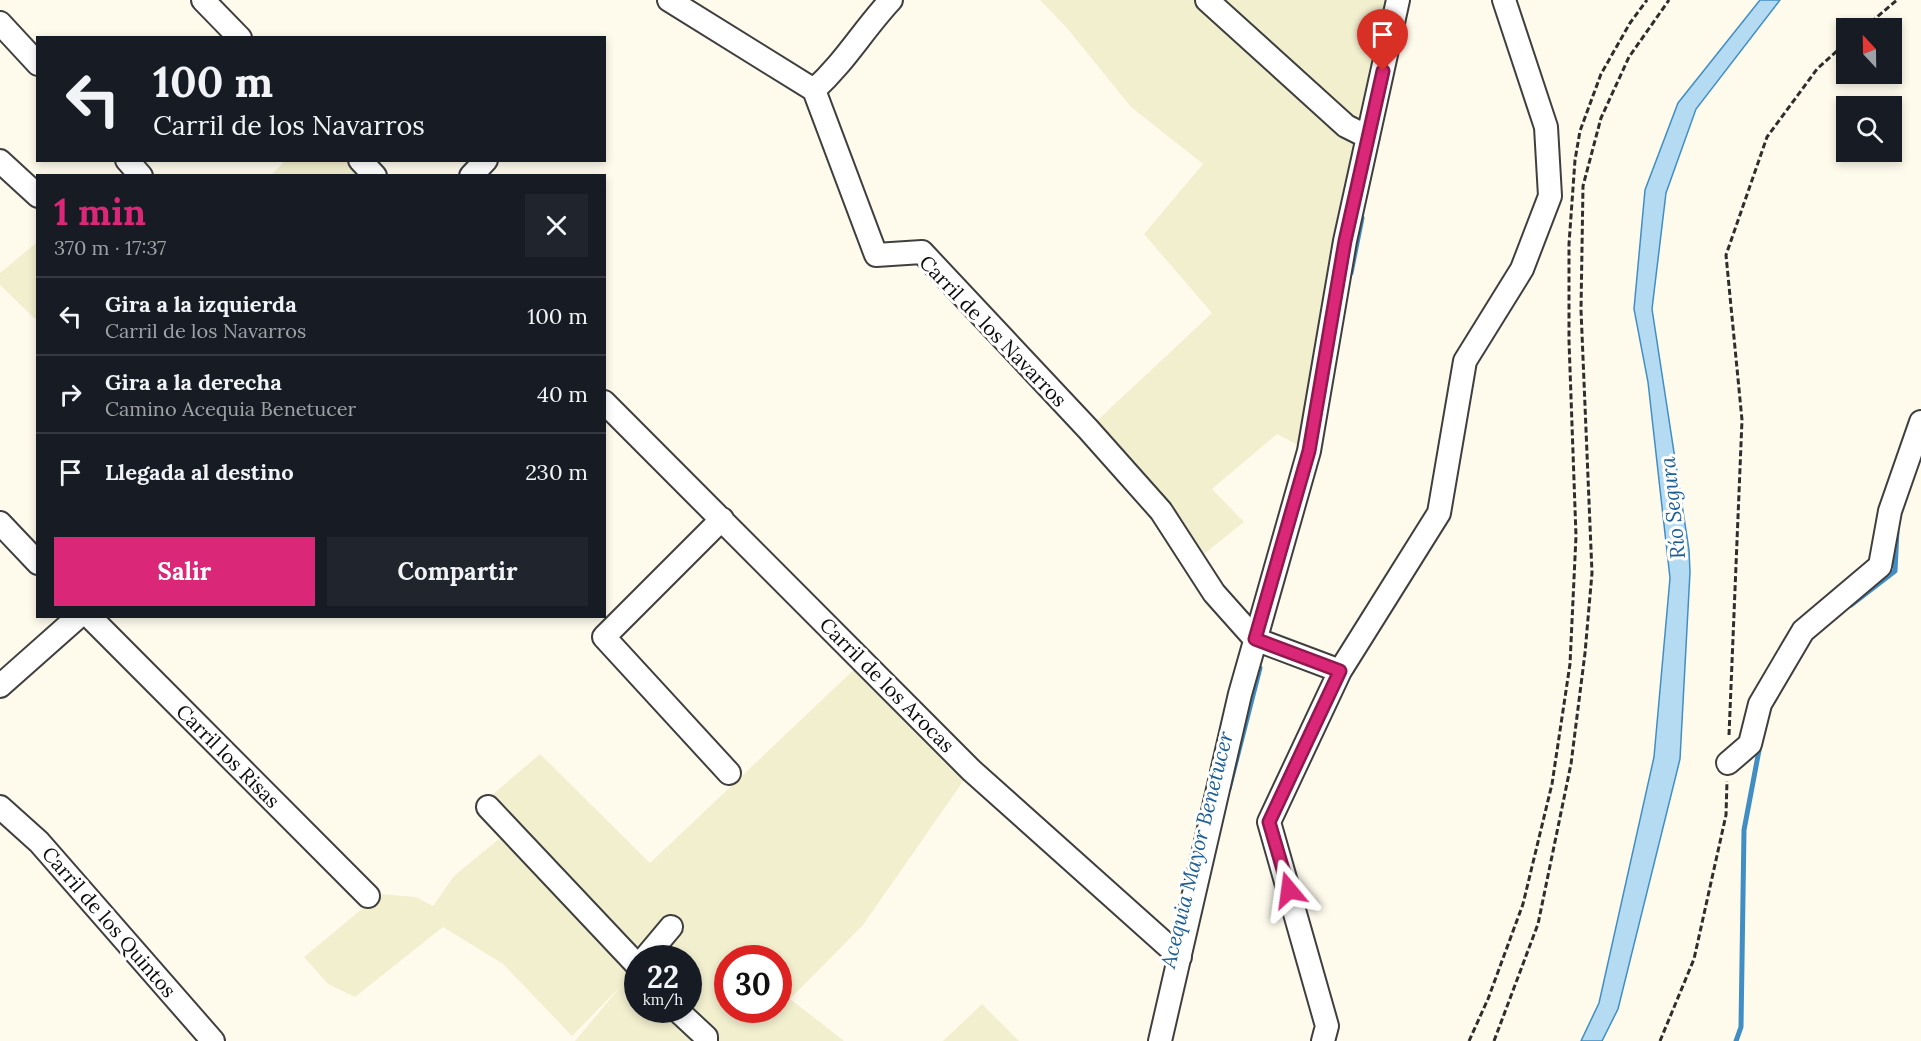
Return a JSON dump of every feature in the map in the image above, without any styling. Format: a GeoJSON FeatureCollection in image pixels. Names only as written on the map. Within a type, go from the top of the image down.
{"type":"FeatureCollection","features":[{"type":"Feature","properties":{"kind":"street"},"geometry":{"type":"LineString","coordinates":[[203,0],[238,36]]}},
{"type":"Feature","properties":{"kind":"street"},"geometry":{"type":"LineString","coordinates":[[669,0],[814,90],[836,70],[875,17],[891,0]]}},
{"type":"Feature","properties":{"kind":"street"},"geometry":{"type":"LineString","coordinates":[[1207,0],[1346,126],[1368,137]]}},
{"type":"Feature","properties":{"kind":"street"},"geometry":{"type":"LineString","coordinates":[[1160,1041],[1240,694],[1309,451],[1345,241],[1398,0]]}},
{"type":"Feature","properties":{"kind":"street"},"geometry":{"type":"LineString","coordinates":[[1323,1041],[1327,1026],[1269,822],[1340,671],[1439,513],[1465,361],[1522,269],[1550,196],[1546,127],[1504,0]]}},
{"type":"Feature","properties":{"kind":"street"},"geometry":{"type":"LineString","coordinates":[[0,23],[36,62]]}},
{"type":"Feature","properties":{"kind":"street","name":"Carril de los Navarros"},"geometry":{"type":"LineString","coordinates":[[814,90],[876,255],[922,252],[1089,429],[1161,511],[1214,593],[1255,639],[1340,671]]}},
{"type":"Feature","properties":{"kind":"street"},"geometry":{"type":"LineString","coordinates":[[0,161],[36,194]]}},
{"type":"Feature","properties":{"kind":"street"},"geometry":{"type":"LineString","coordinates":[[129,162],[139,174]]}},
{"type":"Feature","properties":{"kind":"street"},"geometry":{"type":"LineString","coordinates":[[362,162],[373,174]]}},
{"type":"Feature","properties":{"kind":"street"},"geometry":{"type":"LineString","coordinates":[[473,174],[484,162]]}},
{"type":"Feature","properties":{"kind":"street","name":"Carril de los Arocas"},"geometry":{"type":"LineString","coordinates":[[606,404],[971,770],[1180,957]]}},
{"type":"Feature","properties":{"kind":"street"},"geometry":{"type":"LineString","coordinates":[[1728,763],[1750,744],[1760,704],[1803,631],[1880,566],[1890,511],[1921,422]]}},
{"type":"Feature","properties":{"kind":"street"},"geometry":{"type":"LineString","coordinates":[[722,519],[604,637],[729,773]]}},
{"type":"Feature","properties":{"kind":"street"},"geometry":{"type":"LineString","coordinates":[[0,524],[36,561]]}},
{"type":"Feature","properties":{"kind":"street"},"geometry":{"type":"LineString","coordinates":[[0,686],[77,618]]}},
{"type":"Feature","properties":{"kind":"street","name":"Carril los Risas"},"geometry":{"type":"LineString","coordinates":[[91,618],[368,896]]}},
{"type":"Feature","properties":{"kind":"street","name":"Carril de los Quintos"},"geometry":{"type":"LineString","coordinates":[[0,807],[39,842],[213,1041]]}},
{"type":"Feature","properties":{"kind":"street"},"geometry":{"type":"LineString","coordinates":[[488,807],[624,952]]}},
{"type":"Feature","properties":{"kind":"street"},"geometry":{"type":"LineString","coordinates":[[656,945],[671,927]]}},
{"type":"Feature","properties":{"kind":"street"},"geometry":{"type":"LineString","coordinates":[[691,1023],[706,1037],[706,1041]]}},
{"type":"Feature","properties":{"kind":"path"},"geometry":{"type":"LineString","coordinates":[[1469,1041],[1488,999],[1523,904],[1552,784],[1570,664],[1576,536],[1569,255],[1575,160],[1580,131],[1601,74],[1630,23],[1647,0]]}},
{"type":"Feature","properties":{"kind":"path"},"geometry":{"type":"LineString","coordinates":[[1494,1041],[1538,924],[1571,764],[1585,653],[1592,573],[1581,310],[1583,186],[1601,118],[1629,57],[1669,0]]}},
{"type":"Feature","properties":{"kind":"path"},"geometry":{"type":"LineString","coordinates":[[1876,18],[1897,0]]}},
{"type":"Feature","properties":{"kind":"path"},"geometry":{"type":"LineString","coordinates":[[1660,1041],[1694,959],[1726,815],[1742,420],[1726,255],[1767,137],[1816,69],[1836,52]]}},
{"type":"Feature","properties":{"kind":"shaded area"},"geometry":{"type":"Polygon","coordinates":[[[1040,0],[1396,0],[1309,451],[1277,434],[1212,489],[1244,522],[1194,562],[1175,510],[1088,429],[1212,313],[1144,234],[1203,164],[1131,107],[1067,28],[1040,0]]]}},
{"type":"Feature","properties":{"kind":"shaded area"},"geometry":{"type":"Polygon","coordinates":[[[284,162],[348,162],[361,174],[272,174],[284,162]]]}},
{"type":"Feature","properties":{"kind":"shaded area"},"geometry":{"type":"Polygon","coordinates":[[[36,243],[36,318],[0,285],[0,273],[36,243]]]}},
{"type":"Feature","properties":{"kind":"shaded area"},"geometry":{"type":"Polygon","coordinates":[[[863,661],[971,770],[863,925],[792,997],[792,945],[714,945],[714,1023],[792,1023],[792,1001],[844,1041],[575,1041],[621,986],[572,1036],[503,964],[443,927],[355,997],[328,984],[304,957],[380,894],[416,897],[433,906],[454,876],[505,834],[485,801],[540,754],[650,863],[863,661]]]}},
{"type":"Feature","properties":{"kind":"shaded area"},"geometry":{"type":"Polygon","coordinates":[[[982,1004],[1019,1041],[943,1041],[982,1004]]]}},
{"type":"Feature","properties":{"kind":"water","name":"Río Segura"},"geometry":{"type":"Polygon","coordinates":[[[1760,0],[1780,0],[1696,109],[1666,193],[1652,309],[1689,550],[1690,572],[1680,759],[1618,1009],[1602,1041],[1581,1041],[1599,1003],[1654,757],[1670,578],[1648,382],[1634,309],[1645,190],[1678,103],[1760,0]]]}},
{"type":"Feature","properties":{"kind":"waterway","name":"Acequia Mayor Benetucer"},"geometry":{"type":"LineString","coordinates":[[1351,273],[1362,218]]}},
{"type":"Feature","properties":{"kind":"waterway"},"geometry":{"type":"LineString","coordinates":[[1851,605],[1895,571],[1897,531]]}},
{"type":"Feature","properties":{"kind":"waterway","name":"Acequia Mayor Benetucer"},"geometry":{"type":"LineString","coordinates":[[1229,789],[1260,668]]}},
{"type":"Feature","properties":{"kind":"waterway"},"geometry":{"type":"LineString","coordinates":[[1736,1041],[1741,1027],[1744,830],[1760,745]]}},
{"type":"Feature","properties":{"kind":"route"},"geometry":{"type":"LineString","coordinates":[[1289,890],[1269,822],[1340,671],[1255,639],[1309,451],[1345,241],[1383,71]]}}]}
